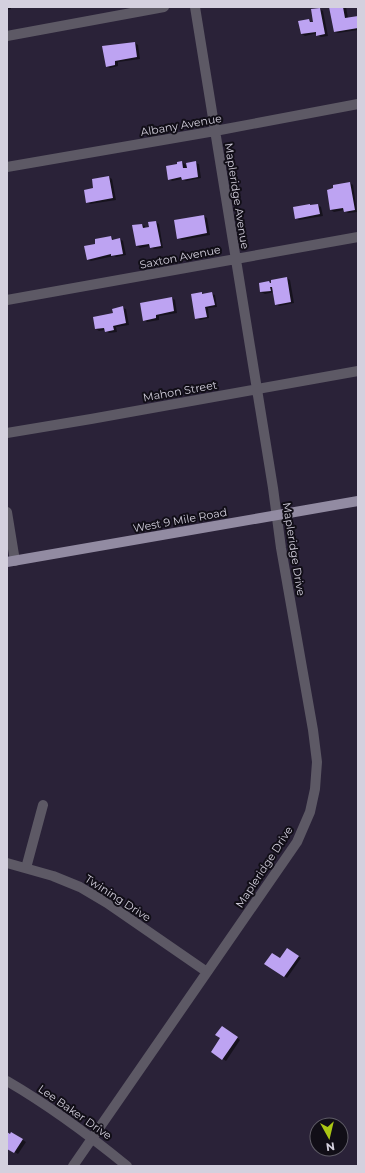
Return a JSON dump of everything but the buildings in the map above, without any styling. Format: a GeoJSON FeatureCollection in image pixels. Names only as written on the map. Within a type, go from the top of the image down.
{"type":"FeatureCollection","features":[{"type":"Feature","properties":{"kind":"main road","name":"West 9 Mile Road"},"geometry":{"type":"LineString","coordinates":[[11,562],[358,501]]}},
{"type":"Feature","properties":{"kind":"street"},"geometry":{"type":"LineString","coordinates":[[7,36],[164,7]]}},
{"type":"Feature","properties":{"kind":"street","name":"Mapleridge Avenue"},"geometry":{"type":"LineString","coordinates":[[195,7],[257,389]]}},
{"type":"Feature","properties":{"kind":"street","name":"Albany Avenue"},"geometry":{"type":"LineString","coordinates":[[7,167],[215,131],[358,104]]}},
{"type":"Feature","properties":{"kind":"street","name":"Saxton Avenue"},"geometry":{"type":"LineString","coordinates":[[7,300],[358,237]]}},
{"type":"Feature","properties":{"kind":"street","name":"Mahon Street"},"geometry":{"type":"LineString","coordinates":[[7,433],[99,418],[358,371]]}},
{"type":"Feature","properties":{"kind":"street","name":"Mapleridge Drive"},"geometry":{"type":"LineString","coordinates":[[72,1166],[297,842],[310,812],[315,789],[317,762],[315,746],[281,548],[257,389]]}},
{"type":"Feature","properties":{"kind":"street"},"geometry":{"type":"LineString","coordinates":[[7,512],[11,562]]}},
{"type":"Feature","properties":{"kind":"street"},"geometry":{"type":"LineString","coordinates":[[26,868],[42,805]]}},
{"type":"Feature","properties":{"kind":"street","name":"Twining Drive"},"geometry":{"type":"LineString","coordinates":[[7,863],[42,872],[64,880],[97,896],[207,972]]}},
{"type":"Feature","properties":{"kind":"street","name":"Lee Baker Drive"},"geometry":{"type":"LineString","coordinates":[[7,1081],[42,1102],[128,1166]]}}]}
